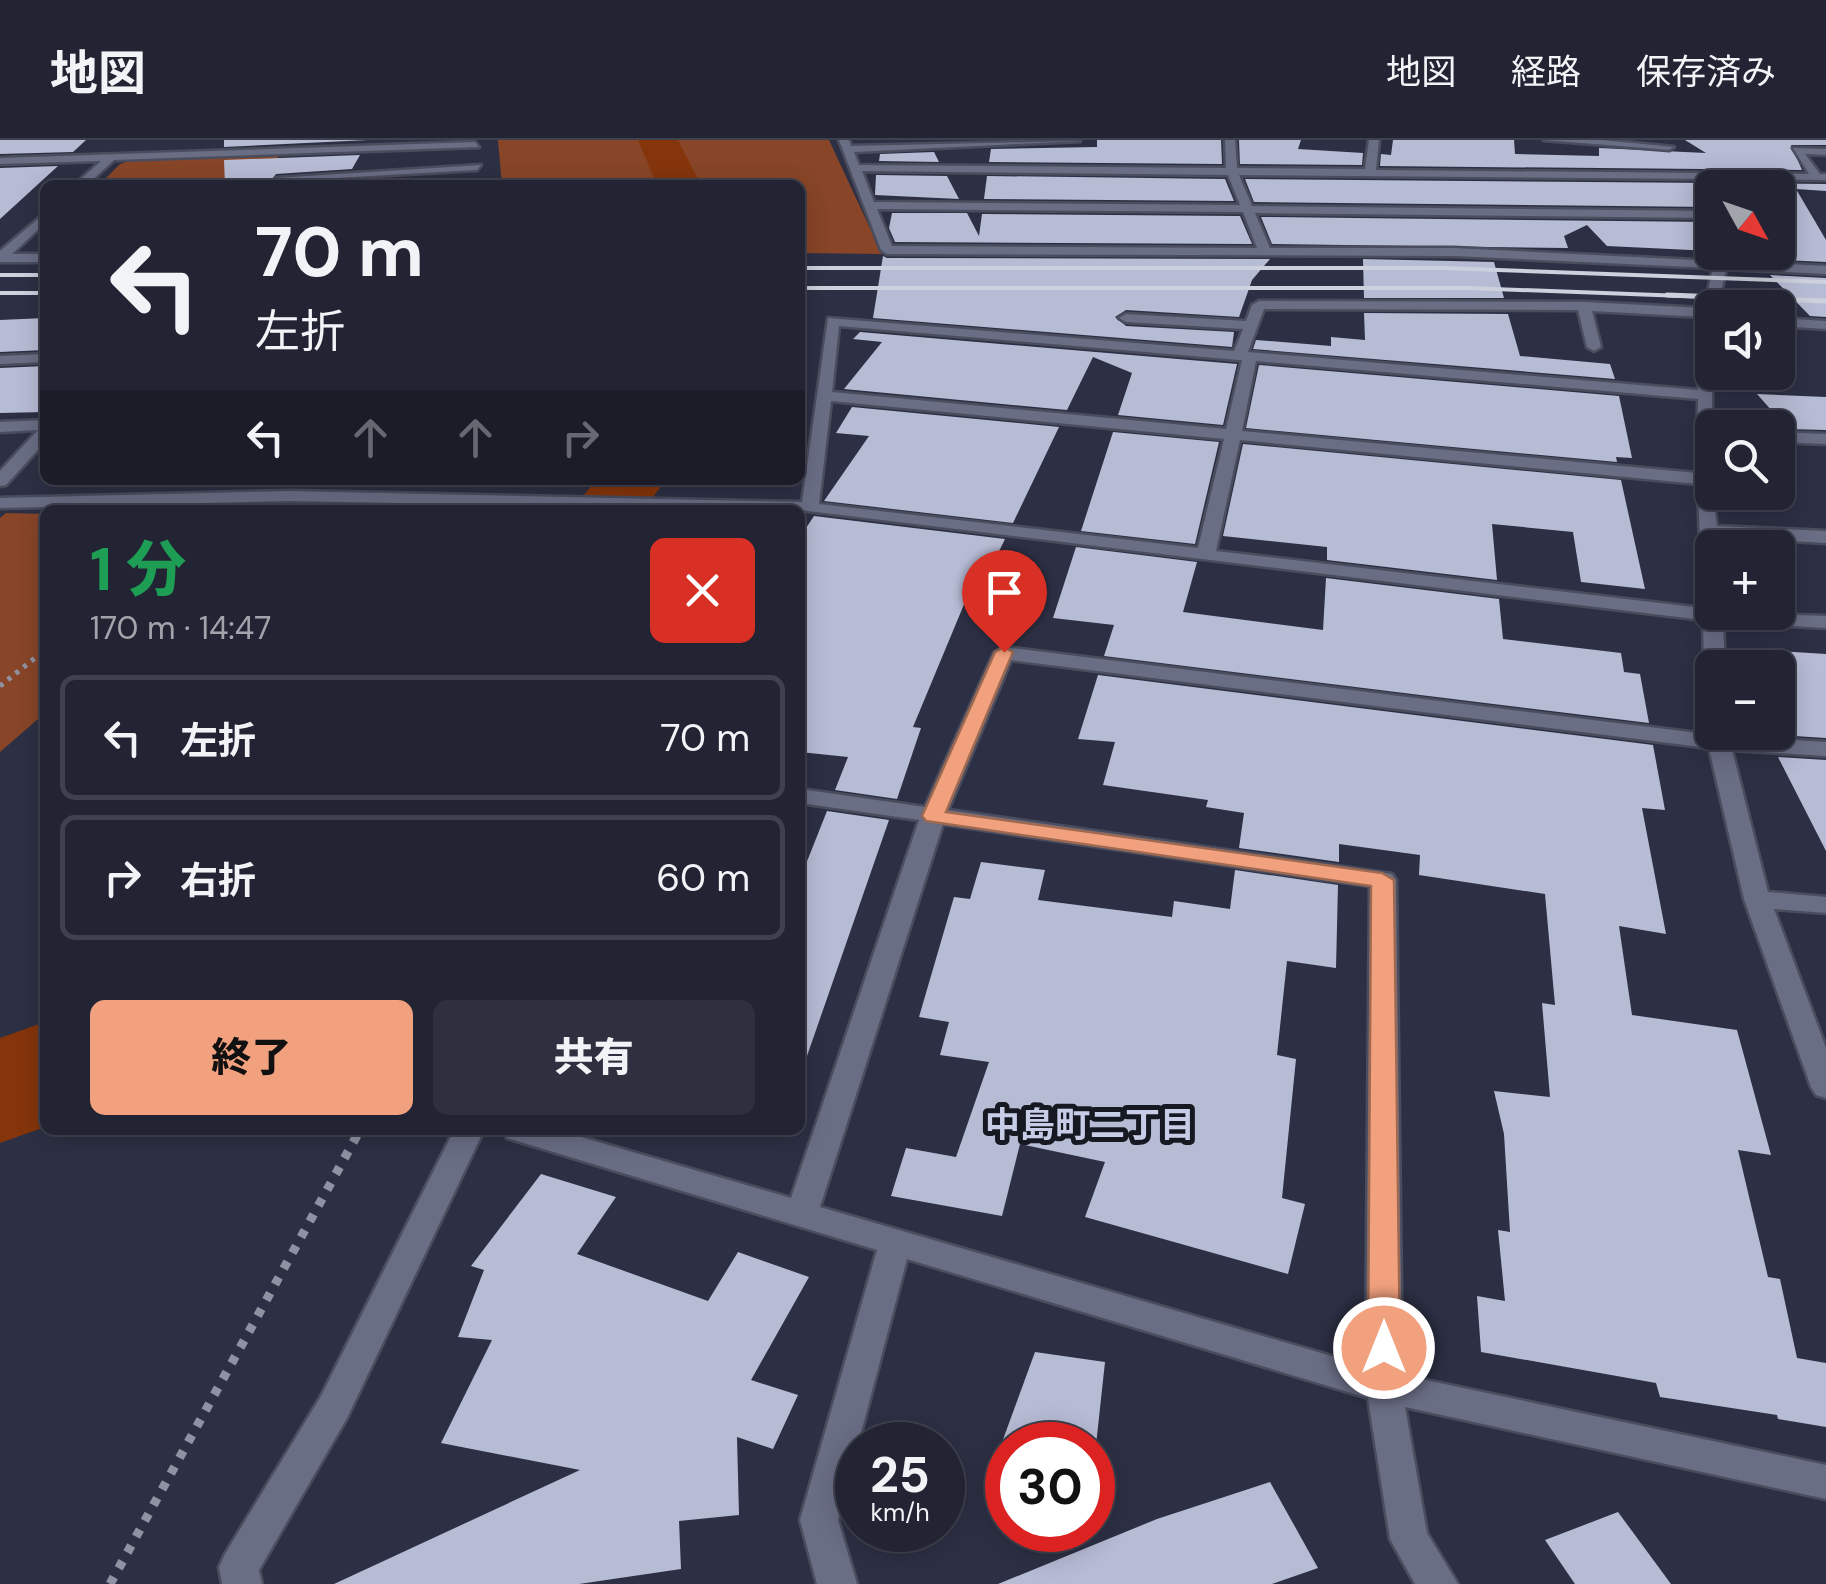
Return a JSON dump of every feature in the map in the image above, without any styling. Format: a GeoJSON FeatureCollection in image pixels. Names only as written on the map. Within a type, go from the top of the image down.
{"type":"FeatureCollection","features":[{"type":"Feature","properties":{"kind":"street"},"geometry":{"type":"LineString","coordinates":[[86,180],[130,140]]}},
{"type":"Feature","properties":{"kind":"street"},"geometry":{"type":"LineString","coordinates":[[242,154],[252,140]]}},
{"type":"Feature","properties":{"kind":"street"},"geometry":{"type":"LineString","coordinates":[[1077,169],[1076,140],[846,144],[887,250],[1265,250],[1695,258]]}},
{"type":"Feature","properties":{"kind":"street"},"geometry":{"type":"LineString","coordinates":[[1230,140],[1232,171],[1265,250]]}},
{"type":"Feature","properties":{"kind":"street"},"geometry":{"type":"LineString","coordinates":[[1370,172],[1374,140]]}},
{"type":"Feature","properties":{"kind":"street"},"geometry":{"type":"LineString","coordinates":[[1549,140],[1669,147]]}},
{"type":"Feature","properties":{"kind":"street"},"geometry":{"type":"LineString","coordinates":[[1654,140],[1682,155]]}},
{"type":"Feature","properties":{"kind":"street"},"geometry":{"type":"LineString","coordinates":[[0,161],[475,143],[479,180]]}},
{"type":"Feature","properties":{"kind":"street"},"geometry":{"type":"LineString","coordinates":[[1821,177],[1797,150],[1826,152]]}},
{"type":"Feature","properties":{"kind":"street"},"geometry":{"type":"LineString","coordinates":[[281,180],[298,152]]}},
{"type":"Feature","properties":{"kind":"street"},"geometry":{"type":"LineString","coordinates":[[1696,166],[1701,170]]}},
{"type":"Feature","properties":{"kind":"street"},"geometry":{"type":"LineString","coordinates":[[294,180],[477,167]]}},
{"type":"Feature","properties":{"kind":"street"},"geometry":{"type":"LineString","coordinates":[[857,168],[1695,175]]}},
{"type":"Feature","properties":{"kind":"street"},"geometry":{"type":"LineString","coordinates":[[1795,177],[1821,177]]}},
{"type":"Feature","properties":{"kind":"street"},"geometry":{"type":"LineString","coordinates":[[870,205],[1695,214]]}},
{"type":"Feature","properties":{"kind":"street"},"geometry":{"type":"LineString","coordinates":[[40,222],[0,258],[40,258]]}},
{"type":"Feature","properties":{"kind":"street"},"geometry":{"type":"LineString","coordinates":[[1795,267],[1826,270]]}},
{"type":"Feature","properties":{"kind":"street"},"geometry":{"type":"LineString","coordinates":[[1206,554],[1233,435],[1244,356],[1259,304],[1584,306],[1695,316]]}},
{"type":"Feature","properties":{"kind":"street"},"geometry":{"type":"LineString","coordinates":[[1584,306],[1594,347]]}},
{"type":"Feature","properties":{"kind":"street"},"geometry":{"type":"LineString","coordinates":[[1126,318],[1252,326]]}},
{"type":"Feature","properties":{"kind":"street"},"geometry":{"type":"LineString","coordinates":[[810,508],[833,321],[1705,395]]}},
{"type":"Feature","properties":{"kind":"street"},"geometry":{"type":"LineString","coordinates":[[1795,323],[1826,325]]}},
{"type":"Feature","properties":{"kind":"street"},"geometry":{"type":"LineString","coordinates":[[0,360],[40,358]]}},
{"type":"Feature","properties":{"kind":"street"},"geometry":{"type":"LineString","coordinates":[[1705,390],[1706,410]]}},
{"type":"Feature","properties":{"kind":"street"},"geometry":{"type":"LineString","coordinates":[[824,396],[1695,478]]}},
{"type":"Feature","properties":{"kind":"street"},"geometry":{"type":"LineString","coordinates":[[0,426],[40,428]]}},
{"type":"Feature","properties":{"kind":"street"},"geometry":{"type":"LineString","coordinates":[[0,481],[40,434]]}},
{"type":"Feature","properties":{"kind":"street"},"geometry":{"type":"LineString","coordinates":[[1795,438],[1826,439]]}},
{"type":"Feature","properties":{"kind":"street"},"geometry":{"type":"LineString","coordinates":[[0,504],[290,496],[664,505]]}},
{"type":"Feature","properties":{"kind":"street"},"geometry":{"type":"LineString","coordinates":[[805,508],[1695,613]]}},
{"type":"Feature","properties":{"kind":"street"},"geometry":{"type":"LineString","coordinates":[[1795,535],[1826,537]]}},
{"type":"Feature","properties":{"kind":"street"},"geometry":{"type":"LineString","coordinates":[[1795,620],[1826,622]]}},
{"type":"Feature","properties":{"kind":"street"},"geometry":{"type":"LineString","coordinates":[[801,1216],[933,816],[1004,652],[1695,734]]}},
{"type":"Feature","properties":{"kind":"street"},"geometry":{"type":"LineString","coordinates":[[1795,746],[1826,749]]}},
{"type":"Feature","properties":{"kind":"street"},"geometry":{"type":"LineString","coordinates":[[1721,750],[1757,899],[1826,1087]]}},
{"type":"Feature","properties":{"kind":"street"},"geometry":{"type":"LineString","coordinates":[[805,797],[1382,880],[1384,1388],[1409,1539],[1438,1584]]}},
{"type":"Feature","properties":{"kind":"street"},"geometry":{"type":"LineString","coordinates":[[1757,899],[1826,905]]}},
{"type":"Feature","properties":{"kind":"street"},"geometry":{"type":"LineString","coordinates":[[242,1584],[239,1567],[334,1407],[468,1135]]}},
{"type":"Feature","properties":{"kind":"street"},"geometry":{"type":"LineString","coordinates":[[534,1135],[1384,1388],[1826,1482]]}},
{"type":"Feature","properties":{"kind":"street"},"geometry":{"type":"LineString","coordinates":[[837,1584],[819,1520],[895,1244]]}},
{"type":"Feature","properties":{"kind":"path"},"geometry":{"type":"LineString","coordinates":[[0,686],[40,654]]}},
{"type":"Feature","properties":{"kind":"path"},"geometry":{"type":"LineString","coordinates":[[110,1584],[357,1135]]}},
{"type":"Feature","properties":{"kind":"shaded area"},"geometry":{"type":"Polygon","coordinates":[[[498,140],[829,140],[882,254],[805,253],[805,180],[502,180],[498,140]]]}},
{"type":"Feature","properties":{"kind":"shaded area"},"geometry":{"type":"Polygon","coordinates":[[[279,156],[267,180],[104,180],[120,164],[132,160],[279,156]]]}},
{"type":"Feature","properties":{"kind":"shaded area"},"geometry":{"type":"Polygon","coordinates":[[[6,513],[40,514],[40,717],[0,752],[0,518],[6,513]]]}},
{"type":"Feature","properties":{"kind":"building"},"geometry":{"type":"Polygon","coordinates":[[[0,140],[86,140],[73,152],[0,154],[0,140]]]}},
{"type":"Feature","properties":{"kind":"building"},"geometry":{"type":"Polygon","coordinates":[[[224,140],[368,140],[224,147],[224,140]]]}},
{"type":"Feature","properties":{"kind":"building"},"geometry":{"type":"Polygon","coordinates":[[[1097,140],[1221,140],[1222,164],[989,162],[991,149],[1097,147],[1097,140]]]}},
{"type":"Feature","properties":{"kind":"building"},"geometry":{"type":"Polygon","coordinates":[[[1239,140],[1301,140],[1298,149],[1363,153],[1362,165],[1240,164],[1239,140]]]}},
{"type":"Feature","properties":{"kind":"building"},"geometry":{"type":"Polygon","coordinates":[[[1393,140],[1514,140],[1515,154],[1599,156],[1599,148],[1706,153],[1685,140],[1826,140],[1826,145],[1791,145],[1802,170],[1380,166],[1381,154],[1391,155],[1393,140]]]}},
{"type":"Feature","properties":{"kind":"building"},"geometry":{"type":"Polygon","coordinates":[[[934,152],[939,162],[879,161],[880,154],[934,152]]]}},
{"type":"Feature","properties":{"kind":"building"},"geometry":{"type":"Polygon","coordinates":[[[360,155],[352,169],[276,174],[272,179],[225,180],[224,160],[360,155]]]}},
{"type":"Feature","properties":{"kind":"building"},"geometry":{"type":"Polygon","coordinates":[[[58,166],[0,219],[0,168],[58,166]]]}},
{"type":"Feature","properties":{"kind":"building"},"geometry":{"type":"Polygon","coordinates":[[[876,175],[947,176],[959,199],[875,195],[876,175]]]}},
{"type":"Feature","properties":{"kind":"building"},"geometry":{"type":"Polygon","coordinates":[[[987,176],[1225,179],[1234,201],[984,199],[987,176]]]}},
{"type":"Feature","properties":{"kind":"building"},"geometry":{"type":"Polygon","coordinates":[[[1245,179],[1695,183],[1695,207],[1254,202],[1245,179]]]}},
{"type":"Feature","properties":{"kind":"building"},"geometry":{"type":"Polygon","coordinates":[[[1795,184],[1826,184],[1826,191],[1796,189],[1826,240],[1826,262],[1795,261],[1795,184]]]}},
{"type":"Feature","properties":{"kind":"building"},"geometry":{"type":"Polygon","coordinates":[[[892,213],[967,213],[979,236],[982,214],[1240,216],[1252,244],[895,242],[889,228],[892,213]]]}},
{"type":"Feature","properties":{"kind":"building"},"geometry":{"type":"Polygon","coordinates":[[[1261,217],[1695,222],[1695,250],[1607,246],[1587,225],[1564,236],[1568,248],[1272,244],[1261,217]]]}},
{"type":"Feature","properties":{"kind":"building"},"geometry":{"type":"Polygon","coordinates":[[[883,256],[1270,259],[1252,280],[1239,317],[1126,310],[1115,317],[1126,326],[1234,332],[1232,347],[873,318],[883,256]]]}},
{"type":"Feature","properties":{"kind":"building"},"geometry":{"type":"Polygon","coordinates":[[[1363,259],[1494,262],[1504,298],[1364,298],[1363,259]]]}},
{"type":"Feature","properties":{"kind":"building"},"geometry":{"type":"Polygon","coordinates":[[[1770,275],[1826,278],[1826,317],[1810,316],[1795,301],[1795,290],[1785,290],[1770,275]]]}},
{"type":"Feature","properties":{"kind":"building"},"geometry":{"type":"Polygon","coordinates":[[[1364,313],[1508,314],[1520,356],[1610,364],[1615,379],[1253,349],[1256,340],[1331,346],[1331,337],[1365,340],[1364,313]]]}},
{"type":"Feature","properties":{"kind":"building"},"geometry":{"type":"Polygon","coordinates":[[[40,318],[40,350],[0,352],[0,320],[40,318]]]}},
{"type":"Feature","properties":{"kind":"building"},"geometry":{"type":"Polygon","coordinates":[[[860,332],[1237,364],[1223,425],[1118,415],[1132,373],[1093,357],[1067,410],[844,389],[882,342],[853,339],[860,332]]]}},
{"type":"Feature","properties":{"kind":"building"},"geometry":{"type":"Polygon","coordinates":[[[1259,365],[1619,396],[1632,458],[1616,457],[1617,462],[1246,428],[1259,365]]]}},
{"type":"Feature","properties":{"kind":"building"},"geometry":{"type":"Polygon","coordinates":[[[40,366],[40,412],[0,413],[0,368],[40,366]]]}},
{"type":"Feature","properties":{"kind":"building"},"geometry":{"type":"Polygon","coordinates":[[[1757,394],[1826,397],[1826,430],[1795,429],[1795,410],[1771,410],[1757,394]]]}},
{"type":"Feature","properties":{"kind":"building"},"geometry":{"type":"Polygon","coordinates":[[[852,407],[1059,427],[1013,523],[824,501],[869,436],[836,433],[852,407]]]}},
{"type":"Feature","properties":{"kind":"building"},"geometry":{"type":"Polygon","coordinates":[[[1113,432],[1219,442],[1195,544],[1081,531],[1113,432]]]}},
{"type":"Feature","properties":{"kind":"building"},"geometry":{"type":"Polygon","coordinates":[[[1243,444],[1621,480],[1645,589],[1581,582],[1573,532],[1492,524],[1497,580],[1327,560],[1327,547],[1223,536],[1243,444]]]}},
{"type":"Feature","properties":{"kind":"building"},"geometry":{"type":"Polygon","coordinates":[[[814,516],[1005,539],[974,603],[965,602],[913,727],[921,728],[897,799],[835,790],[848,757],[805,753],[805,530],[814,516]]]}},
{"type":"Feature","properties":{"kind":"building"},"geometry":{"type":"Polygon","coordinates":[[[1076,547],[1197,562],[1183,612],[1323,630],[1326,578],[1499,599],[1503,639],[1621,653],[1624,672],[1640,674],[1649,723],[1104,656],[1114,625],[1053,618],[1076,547]]]}},
{"type":"Feature","properties":{"kind":"building"},"geometry":{"type":"Polygon","coordinates":[[[1795,652],[1826,654],[1826,738],[1795,736],[1795,652]]]}},
{"type":"Feature","properties":{"kind":"building"},"geometry":{"type":"Polygon","coordinates":[[[1098,675],[1653,745],[1665,810],[1642,808],[1666,934],[1619,926],[1632,1015],[1737,1030],[1771,1155],[1738,1150],[1768,1277],[1780,1279],[1797,1358],[1826,1363],[1826,1427],[1778,1419],[1777,1415],[1660,1397],[1656,1383],[1481,1352],[1477,1296],[1505,1301],[1498,1230],[1510,1232],[1504,1134],[1494,1091],[1550,1097],[1542,1003],[1555,1005],[1545,894],[1419,875],[1420,855],[1339,844],[1339,862],[1239,848],[1244,813],[1206,807],[1208,800],[1103,785],[1115,742],[1078,739],[1098,675]]]}},
{"type":"Feature","properties":{"kind":"building"},"geometry":{"type":"Polygon","coordinates":[[[1778,757],[1826,760],[1826,851],[1778,757]]]}},
{"type":"Feature","properties":{"kind":"building"},"geometry":{"type":"Polygon","coordinates":[[[827,811],[889,820],[807,1056],[805,1056],[805,866],[827,811]]]}},
{"type":"Feature","properties":{"kind":"building"},"geometry":{"type":"Polygon","coordinates":[[[981,862],[1045,870],[1038,900],[1172,917],[1174,901],[1230,909],[1235,870],[1338,885],[1336,968],[1287,961],[1277,1055],[1296,1059],[1282,1198],[1305,1204],[1288,1274],[1085,1217],[1105,1162],[1020,1144],[1002,1216],[891,1196],[906,1148],[956,1157],[989,1062],[940,1055],[949,1022],[919,1017],[954,897],[970,899],[981,862]]]}},
{"type":"Feature","properties":{"kind":"building"},"geometry":{"type":"Polygon","coordinates":[[[541,1174],[616,1197],[577,1254],[708,1301],[738,1252],[809,1277],[751,1380],[798,1395],[773,1449],[737,1437],[739,1515],[679,1521],[681,1569],[579,1584],[334,1584],[580,1470],[441,1443],[492,1340],[458,1337],[484,1270],[471,1266],[541,1174]]]}},
{"type":"Feature","properties":{"kind":"building"},"geometry":{"type":"Polygon","coordinates":[[[1035,1352],[1105,1362],[1098,1422],[1009,1422],[1035,1352]]]}},
{"type":"Feature","properties":{"kind":"building"},"geometry":{"type":"Polygon","coordinates":[[[1270,1482],[1318,1568],[1272,1584],[998,1584],[1076,1552],[1115,1552],[1115,1536],[1270,1482]]]}},
{"type":"Feature","properties":{"kind":"building"},"geometry":{"type":"Polygon","coordinates":[[[1618,1512],[1671,1584],[1575,1584],[1545,1540],[1618,1512]]]}},
{"type":"Feature","properties":{"kind":"waterway"},"geometry":{"type":"LineString","coordinates":[[658,140],[677,180]]}},
{"type":"Feature","properties":{"kind":"waterway"},"geometry":{"type":"LineString","coordinates":[[611,505],[628,485]]}},
{"type":"Feature","properties":{"kind":"waterway"},"geometry":{"type":"LineString","coordinates":[[0,1100],[40,1067]]}},
{"type":"Feature","properties":{"kind":"railway"},"geometry":{"type":"LineString","coordinates":[[805,268],[1442,268],[1826,282]]}},
{"type":"Feature","properties":{"kind":"railway"},"geometry":{"type":"LineString","coordinates":[[0,275],[40,275]]}},
{"type":"Feature","properties":{"kind":"railway"},"geometry":{"type":"LineString","coordinates":[[805,288],[1468,288],[1695,296]]}},
{"type":"Feature","properties":{"kind":"railway"},"geometry":{"type":"LineString","coordinates":[[0,293],[40,293]]}},
{"type":"Feature","properties":{"kind":"railway"},"geometry":{"type":"LineString","coordinates":[[1667,295],[1826,301]]}},
{"type":"Feature","properties":{"kind":"district","name":"中島町二丁目"},"geometry":{"type":"Point","coordinates":[1090,1125]}},
{"type":"Feature","properties":{"kind":"route"},"geometry":{"type":"LineString","coordinates":[[1004,652],[933,816],[1382,880],[1384,1348]]}}]}
